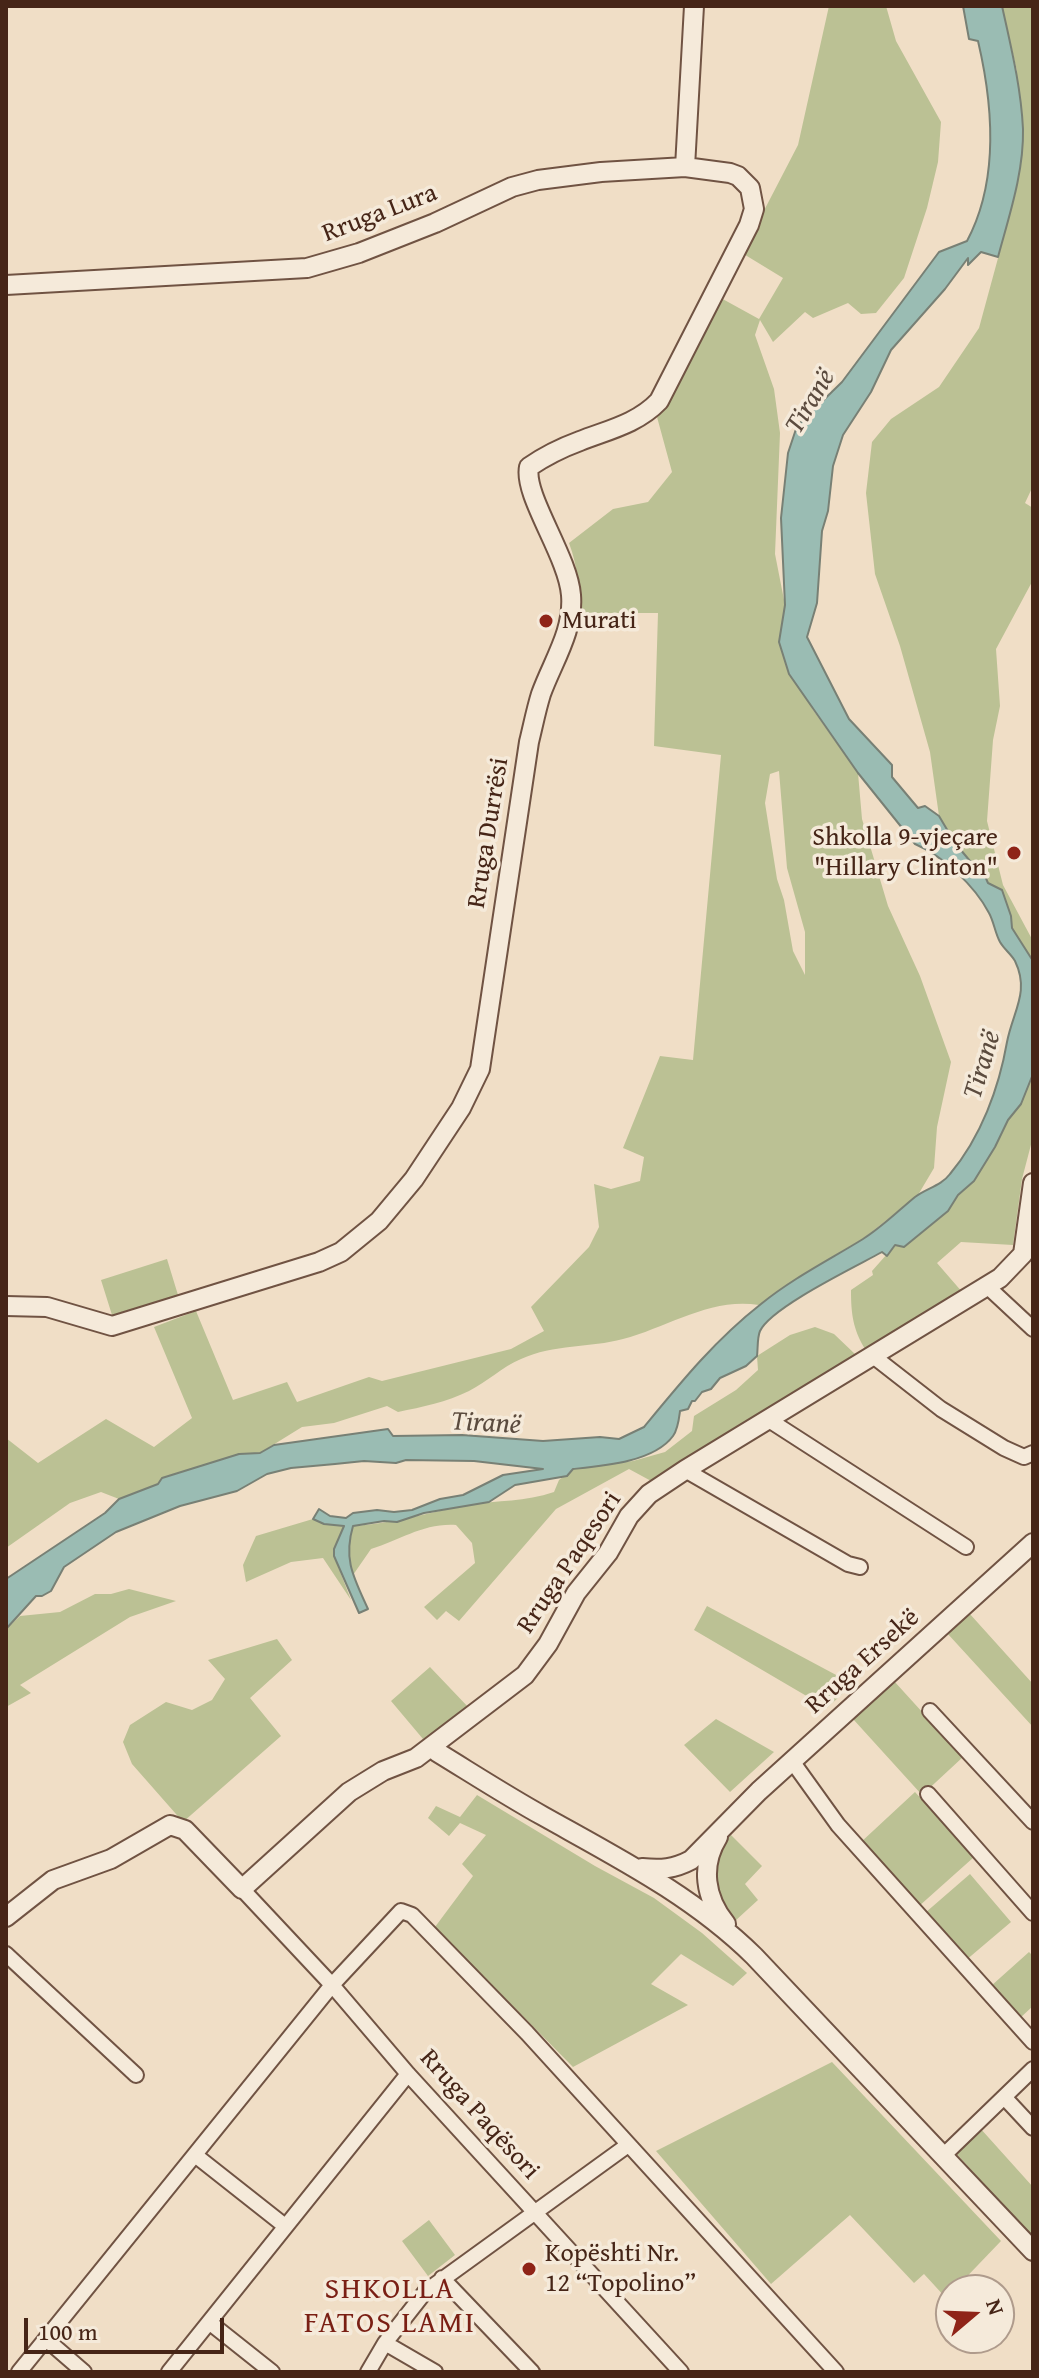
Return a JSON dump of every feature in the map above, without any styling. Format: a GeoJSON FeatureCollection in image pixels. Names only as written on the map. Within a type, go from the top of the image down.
{"type":"FeatureCollection","features":[{"type":"Feature","properties":{"kind":"street"},"geometry":{"type":"LineString","coordinates":[[685,167],[694,6]]}},
{"type":"Feature","properties":{"kind":"street","name":"Rruga Lura"},"geometry":{"type":"LineString","coordinates":[[6,285],[307,268],[359,253],[435,223],[512,187],[538,180],[685,167],[738,176],[750,188],[753,198]]}},
{"type":"Feature","properties":{"kind":"street","name":"Rruga Durrësi"},"geometry":{"type":"LineString","coordinates":[[6,1306],[29,1305],[62,1311],[112,1326],[319,1262],[341,1252],[379,1221],[414,1179],[461,1108],[480,1069],[535,714],[564,642],[570,617],[569,579],[528,484],[529,467],[550,454],[633,422],[659,401],[749,225],[754,209],[753,198]]}},
{"type":"Feature","properties":{"kind":"street","name":"Rruga Paqesori"},"geometry":{"type":"LineString","coordinates":[[242,1889],[349,1792],[383,1771],[416,1758],[525,1675],[548,1644],[576,1593],[608,1553],[629,1516],[649,1494],[989,1288],[1028,1256],[1033,1183]]}},
{"type":"Feature","properties":{"kind":"street"},"geometry":{"type":"LineString","coordinates":[[989,1288],[1033,1329]]}},
{"type":"Feature","properties":{"kind":"street"},"geometry":{"type":"LineString","coordinates":[[873,1356],[941,1409],[1004,1448],[1024,1457],[1033,1453]]}},
{"type":"Feature","properties":{"kind":"street"},"geometry":{"type":"LineString","coordinates":[[769,1420],[966,1547]]}},
{"type":"Feature","properties":{"kind":"street"},"geometry":{"type":"LineString","coordinates":[[685,1470],[848,1564],[860,1567]]}},
{"type":"Feature","properties":{"kind":"street","name":"Rruga Ersekë"},"geometry":{"type":"LineString","coordinates":[[698,1864],[729,1821],[1033,1543]]}},
{"type":"Feature","properties":{"kind":"street"},"geometry":{"type":"LineString","coordinates":[[930,1711],[1033,1822]]}},
{"type":"Feature","properties":{"kind":"street"},"geometry":{"type":"LineString","coordinates":[[432,1746],[518,1802],[682,1896],[742,1945]]}},
{"type":"Feature","properties":{"kind":"street"},"geometry":{"type":"LineString","coordinates":[[792,1761],[838,1825],[1033,2042]]}},
{"type":"Feature","properties":{"kind":"street"},"geometry":{"type":"LineString","coordinates":[[928,1794],[1033,1913]]}},
{"type":"Feature","properties":{"kind":"street"},"geometry":{"type":"LineString","coordinates":[[7,1913],[53,1880],[111,1859],[170,1825],[185,1830],[242,1889]]}},
{"type":"Feature","properties":{"kind":"street"},"geometry":{"type":"LineString","coordinates":[[633,1866],[658,1870],[698,1864]]}},
{"type":"Feature","properties":{"kind":"street"},"geometry":{"type":"LineString","coordinates":[[682,1896],[679,1884],[698,1864]]}},
{"type":"Feature","properties":{"kind":"street"},"geometry":{"type":"LineString","coordinates":[[698,1864],[717,1913],[742,1945],[1033,2251]]}},
{"type":"Feature","properties":{"kind":"street","name":"Rruga Paqësori"},"geometry":{"type":"LineString","coordinates":[[242,1889],[681,2372]]}},
{"type":"Feature","properties":{"kind":"street"},"geometry":{"type":"LineString","coordinates":[[19,2372],[332,1985],[396,1914],[406,1911],[527,2033],[836,2372]]}},
{"type":"Feature","properties":{"kind":"street"},"geometry":{"type":"LineString","coordinates":[[6,1954],[136,2075]]}},
{"type":"Feature","properties":{"kind":"street"},"geometry":{"type":"LineString","coordinates":[[943,2156],[1033,2069]]}},
{"type":"Feature","properties":{"kind":"street"},"geometry":{"type":"LineString","coordinates":[[169,2372],[408,2074]]}},
{"type":"Feature","properties":{"kind":"street"},"geometry":{"type":"LineString","coordinates":[[1005,2098],[1033,2128]]}},
{"type":"Feature","properties":{"kind":"street"},"geometry":{"type":"LineString","coordinates":[[368,2372],[385,2343],[425,2292],[628,2145]]}},
{"type":"Feature","properties":{"kind":"street"},"geometry":{"type":"LineString","coordinates":[[195,2155],[285,2226]]}},
{"type":"Feature","properties":{"kind":"street"},"geometry":{"type":"LineString","coordinates":[[442,2278],[532,2372]]}},
{"type":"Feature","properties":{"kind":"street"},"geometry":{"type":"LineString","coordinates":[[209,2322],[272,2372]]}},
{"type":"Feature","properties":{"kind":"street"},"geometry":{"type":"LineString","coordinates":[[47,2340],[84,2372]]}},
{"type":"Feature","properties":{"kind":"street"},"geometry":{"type":"LineString","coordinates":[[385,2343],[435,2372]]}},
{"type":"Feature","properties":{"kind":"green space"},"geometry":{"type":"Polygon","coordinates":[[[829,6],[886,6],[896,41],[941,122],[938,162],[904,278],[876,313],[861,314],[848,303],[813,318],[805,312],[773,342],[760,320],[755,335],[774,389],[780,433],[775,554],[785,605],[779,642],[813,710],[858,773],[862,819],[888,906],[920,976],[951,1062],[937,1127],[934,1168],[918,1195],[864,1238],[759,1305],[724,1305],[623,1339],[534,1354],[514,1362],[469,1391],[434,1404],[398,1412],[387,1406],[334,1423],[302,1427],[260,1453],[161,1480],[158,1484],[119,1499],[101,1492],[70,1503],[6,1548],[6,1438],[38,1463],[106,1419],[154,1447],[192,1418],[154,1327],[196,1311],[233,1400],[287,1382],[297,1402],[369,1377],[382,1381],[511,1349],[544,1331],[531,1307],[589,1247],[599,1227],[594,1184],[611,1189],[640,1181],[644,1157],[623,1148],[660,1056],[693,1060],[721,755],[654,746],[658,613],[579,613],[577,578],[569,543],[613,509],[648,502],[672,472],[657,417],[719,297],[759,319],[783,278],[742,253],[798,145],[829,6]],[[779,771],[770,774],[765,803],[793,951],[805,975],[805,932],[787,868],[779,771]]]}},
{"type":"Feature","properties":{"kind":"green space"},"geometry":{"type":"Polygon","coordinates":[[[1002,6],[1033,6],[1033,486],[1025,503],[1033,508],[1033,580],[996,649],[1000,706],[993,740],[987,821],[1003,885],[1033,941],[1033,961],[1012,928],[1002,891],[988,883],[981,867],[970,861],[955,843],[939,816],[930,752],[900,646],[875,574],[866,493],[872,442],[891,419],[939,387],[979,328],[1016,192],[1017,71],[1002,6]]]}},
{"type":"Feature","properties":{"kind":"green space"},"geometry":{"type":"Polygon","coordinates":[[[1033,1074],[1033,1137],[1022,1179],[1013,1245],[961,1242],[937,1263],[963,1293],[865,1349],[854,1321],[851,1290],[873,1275],[872,1271],[895,1245],[904,1247],[948,1211],[958,1195],[974,1181],[1008,1120],[1021,1104],[1033,1074]]]}},
{"type":"Feature","properties":{"kind":"green space"},"geometry":{"type":"Polygon","coordinates":[[[167,1259],[178,1295],[112,1315],[101,1280],[167,1259]]]}},
{"type":"Feature","properties":{"kind":"green space"},"geometry":{"type":"Polygon","coordinates":[[[815,1327],[834,1334],[856,1355],[653,1482],[629,1469],[556,1509],[459,1621],[446,1611],[437,1620],[424,1607],[475,1563],[472,1543],[456,1525],[423,1529],[371,1549],[353,1575],[347,1549],[353,1526],[543,1495],[554,1492],[559,1480],[573,1469],[633,1461],[665,1452],[692,1431],[694,1416],[736,1390],[758,1370],[757,1356],[790,1335],[815,1327]]]}},
{"type":"Feature","properties":{"kind":"green space"},"geometry":{"type":"Polygon","coordinates":[[[313,1519],[324,1524],[344,1525],[334,1556],[351,1600],[323,1558],[291,1562],[246,1582],[243,1565],[256,1536],[313,1519]]]}},
{"type":"Feature","properties":{"kind":"green space"},"geometry":{"type":"Polygon","coordinates":[[[129,1589],[176,1601],[130,1617],[20,1685],[31,1693],[6,1707],[6,1629],[20,1616],[60,1612],[95,1594],[129,1589]]]}},
{"type":"Feature","properties":{"kind":"green space"},"geometry":{"type":"Polygon","coordinates":[[[707,1606],[853,1684],[827,1708],[694,1630],[707,1606]]]}},
{"type":"Feature","properties":{"kind":"green space"},"geometry":{"type":"Polygon","coordinates":[[[969,1613],[1033,1684],[1033,1727],[947,1633],[969,1613]]]}},
{"type":"Feature","properties":{"kind":"green space"},"geometry":{"type":"Polygon","coordinates":[[[277,1639],[292,1660],[250,1698],[281,1736],[183,1822],[132,1764],[123,1742],[130,1725],[166,1702],[192,1710],[212,1700],[225,1679],[208,1660],[277,1639]]]}},
{"type":"Feature","properties":{"kind":"green space"},"geometry":{"type":"Polygon","coordinates":[[[430,1667],[470,1709],[423,1739],[391,1701],[430,1667]]]}},
{"type":"Feature","properties":{"kind":"green space"},"geometry":{"type":"Polygon","coordinates":[[[894,1681],[963,1757],[922,1795],[853,1719],[894,1681]]]}},
{"type":"Feature","properties":{"kind":"green space"},"geometry":{"type":"Polygon","coordinates":[[[716,1719],[774,1752],[730,1792],[684,1745],[716,1719]]]}},
{"type":"Feature","properties":{"kind":"green space"},"geometry":{"type":"Polygon","coordinates":[[[915,1792],[974,1857],[918,1907],[860,1843],[915,1792]]]}},
{"type":"Feature","properties":{"kind":"green space"},"geometry":{"type":"Polygon","coordinates":[[[477,1795],[654,1898],[702,1933],[747,1973],[733,1986],[681,1954],[651,1984],[688,2005],[573,2067],[435,1927],[473,1876],[462,1864],[486,1835],[460,1823],[449,1836],[428,1818],[436,1806],[460,1817],[477,1795]]]}},
{"type":"Feature","properties":{"kind":"green space"},"geometry":{"type":"Polygon","coordinates":[[[731,1835],[762,1866],[745,1884],[758,1900],[735,1921],[715,1889],[714,1878],[717,1857],[731,1835]]]}},
{"type":"Feature","properties":{"kind":"green space"},"geometry":{"type":"Polygon","coordinates":[[[970,1874],[1011,1922],[965,1961],[925,1913],[970,1874]]]}},
{"type":"Feature","properties":{"kind":"green space"},"geometry":{"type":"Polygon","coordinates":[[[1029,1952],[1033,1956],[1033,2006],[1020,2018],[991,1986],[1029,1952]]]}},
{"type":"Feature","properties":{"kind":"green space"},"geometry":{"type":"Polygon","coordinates":[[[832,2062],[1001,2241],[969,2274],[935,2274],[935,2286],[924,2274],[914,2283],[850,2215],[771,2284],[656,2151],[832,2062]]]}},
{"type":"Feature","properties":{"kind":"green space"},"geometry":{"type":"Polygon","coordinates":[[[980,2128],[1033,2187],[1033,2238],[954,2151],[980,2128]]]}},
{"type":"Feature","properties":{"kind":"green space"},"geometry":{"type":"Polygon","coordinates":[[[429,2220],[455,2255],[428,2276],[402,2241],[429,2220]]]}},
{"type":"Feature","properties":{"kind":"water"},"geometry":{"type":"Polygon","coordinates":[[[963,6],[1002,6],[1022,113],[1023,145],[1015,194],[998,257],[981,252],[968,265],[968,258],[891,350],[871,392],[843,435],[833,466],[828,511],[822,531],[817,603],[807,637],[849,719],[892,765],[892,777],[918,808],[925,806],[939,816],[955,843],[970,861],[981,867],[988,883],[1002,890],[1012,928],[1033,961],[1033,1074],[1021,1104],[1008,1120],[974,1181],[958,1195],[948,1211],[904,1247],[895,1245],[887,1256],[882,1252],[780,1310],[760,1331],[757,1356],[746,1366],[720,1378],[711,1389],[692,1401],[688,1409],[680,1411],[673,1436],[654,1452],[627,1461],[573,1469],[567,1476],[515,1485],[489,1502],[424,1513],[397,1522],[353,1526],[350,1559],[354,1578],[368,1609],[359,1613],[334,1556],[344,1526],[324,1524],[313,1519],[319,1509],[330,1516],[346,1518],[353,1513],[377,1510],[412,1510],[440,1499],[463,1495],[503,1475],[543,1469],[474,1461],[406,1460],[291,1468],[267,1474],[237,1491],[180,1506],[116,1532],[64,1567],[51,1591],[36,1596],[6,1629],[6,1579],[105,1513],[119,1499],[158,1484],[162,1478],[239,1454],[260,1453],[274,1445],[388,1429],[393,1436],[462,1435],[543,1441],[600,1437],[619,1439],[644,1427],[699,1362],[744,1318],[786,1286],[863,1239],[915,1197],[942,1181],[971,1144],[994,1094],[1019,1002],[1021,982],[1015,961],[1000,942],[989,913],[967,882],[947,864],[915,844],[858,773],[789,674],[779,642],[785,605],[781,518],[788,453],[797,426],[842,382],[939,252],[967,241],[977,218],[988,168],[990,117],[978,41],[969,39],[963,6]]]}},
{"type":"Feature","properties":{"kind":"place","name":"Murati"},"geometry":{"type":"Point","coordinates":[546,621]}},
{"type":"Feature","properties":{"kind":"place","name":"Shkolla 9-vjeçare \"Hillary Clinton\""},"geometry":{"type":"Point","coordinates":[1014,853]}},
{"type":"Feature","properties":{"kind":"place","name":"Kopështi Nr. 12 “Topolino”"},"geometry":{"type":"Point","coordinates":[529,2269]}},
{"type":"Feature","properties":{"kind":"district","name":"SHKOLLA FATOS LAMI"},"geometry":{"type":"Point","coordinates":[390,2307]}},
{"type":"Feature","properties":{"kind":"water label","name":"Tiranë"},"geometry":{"type":"Point","coordinates":[811,402]}},
{"type":"Feature","properties":{"kind":"water label","name":"Tiranë"},"geometry":{"type":"Point","coordinates":[983,1065]}},
{"type":"Feature","properties":{"kind":"water label","name":"Tiranë"},"geometry":{"type":"Point","coordinates":[486,1424]}}]}
